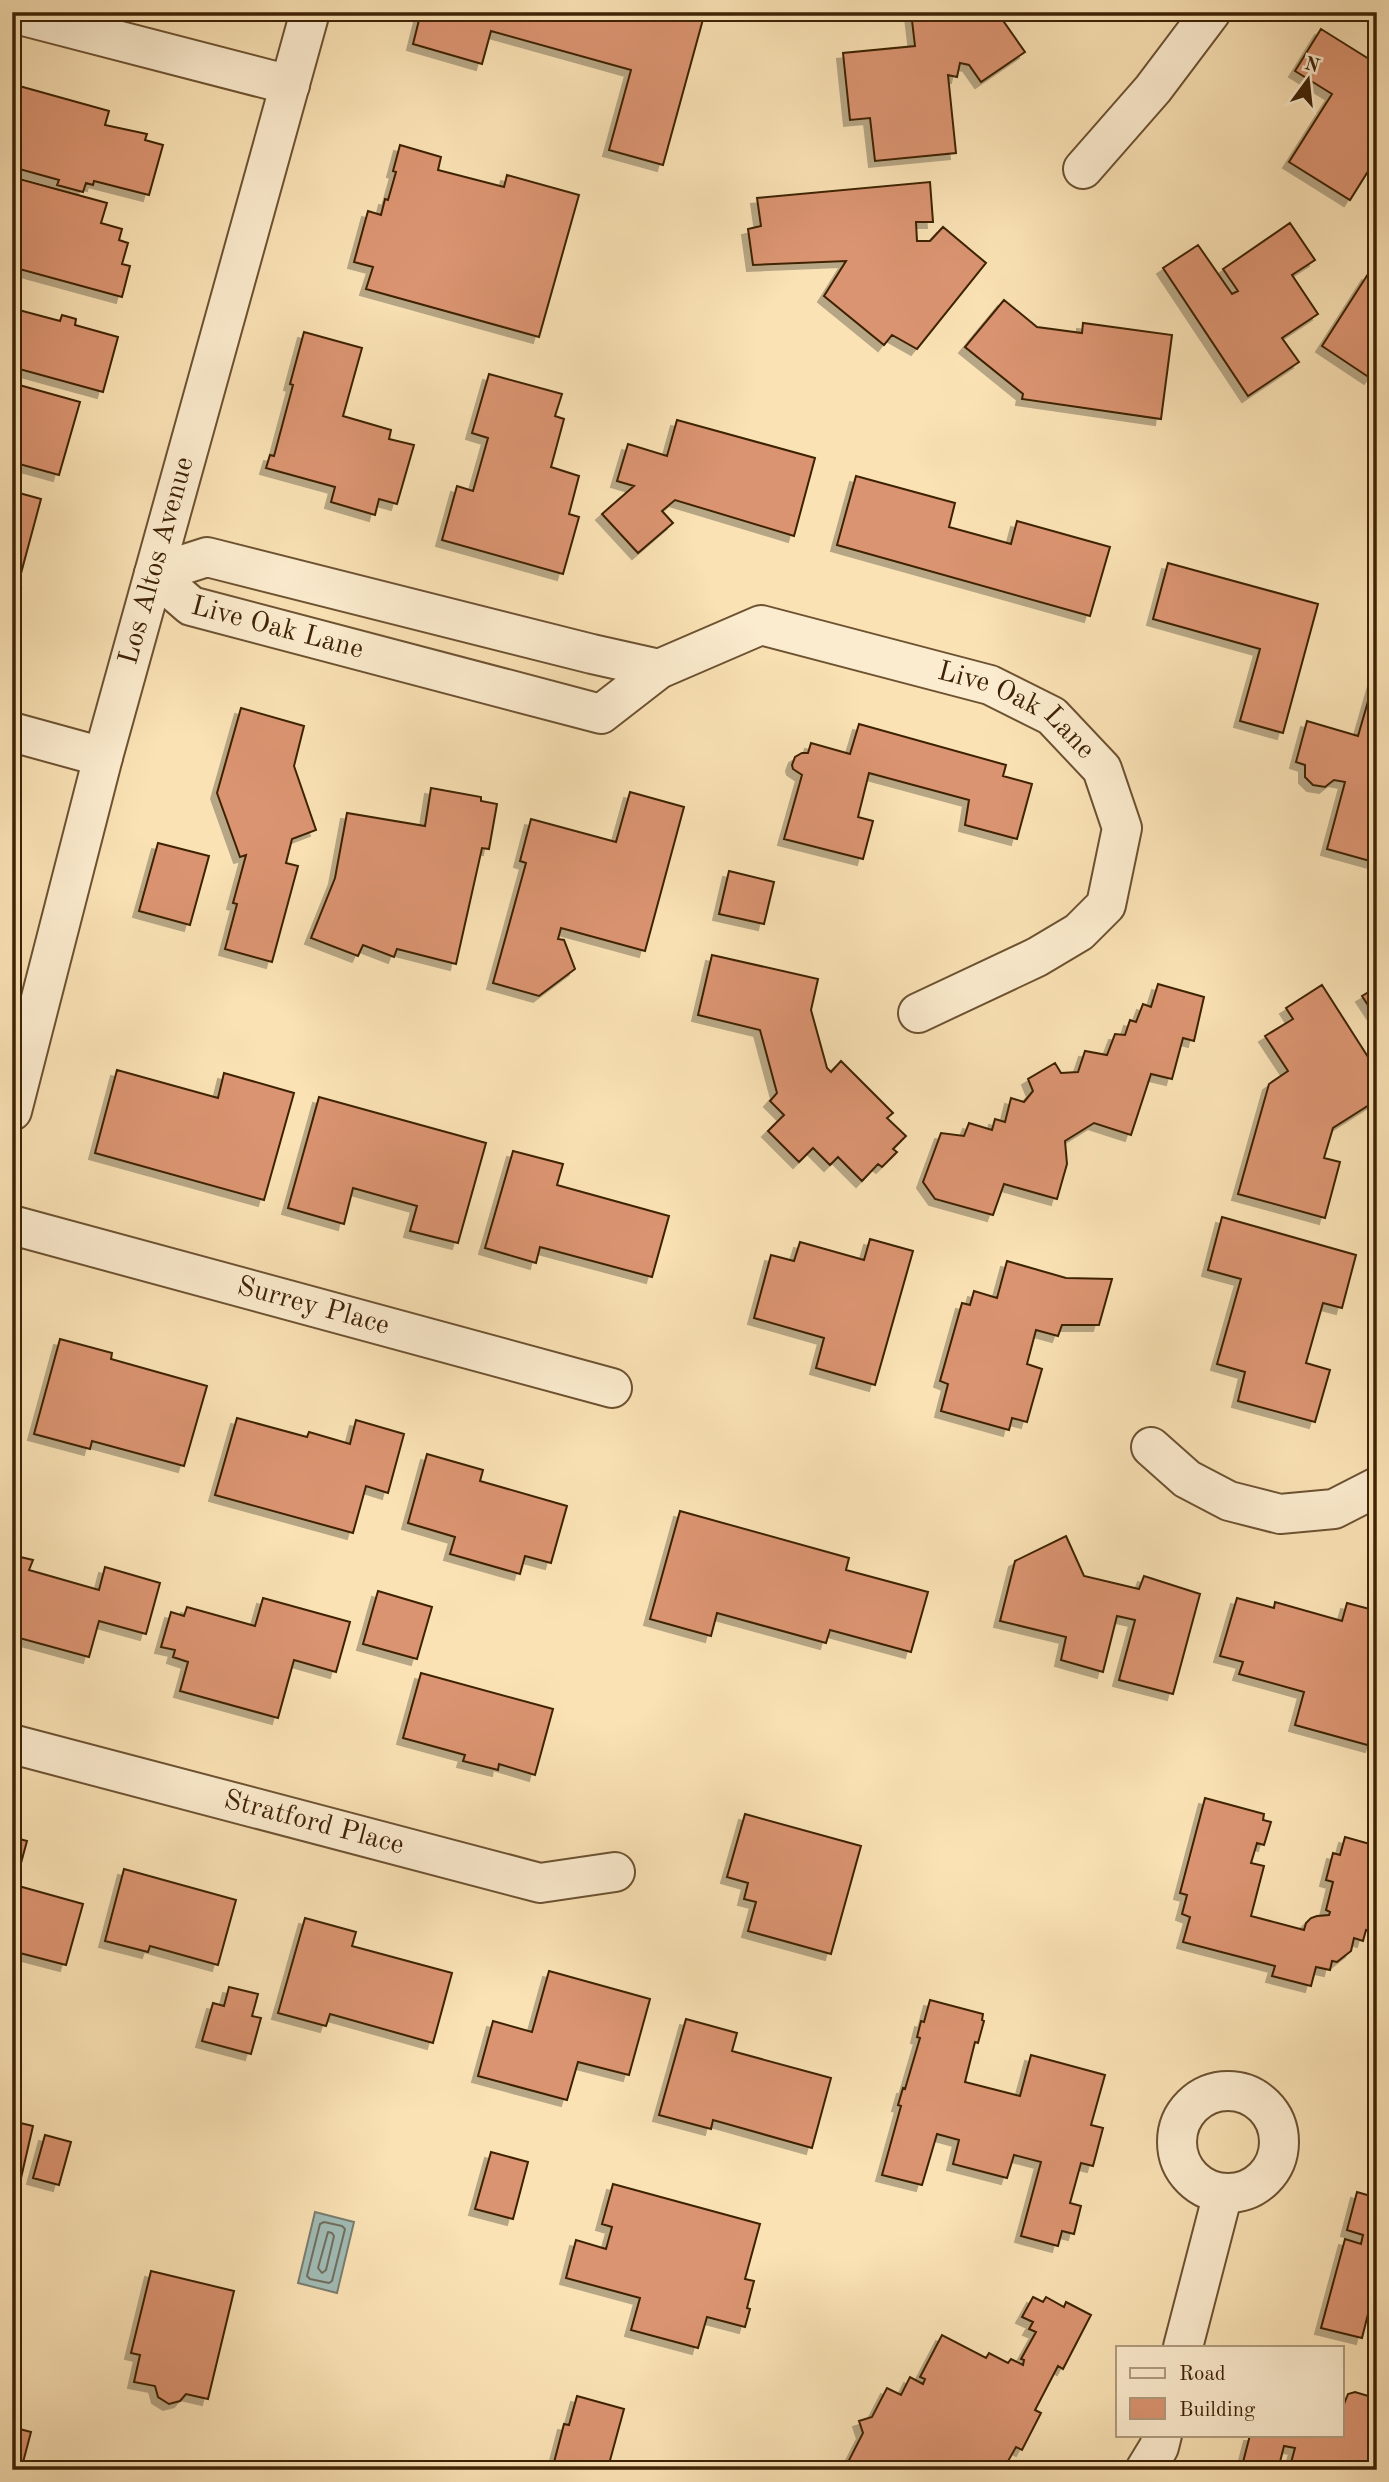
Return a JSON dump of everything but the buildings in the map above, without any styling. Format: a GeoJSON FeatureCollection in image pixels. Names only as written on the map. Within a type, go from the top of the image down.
{"type":"FeatureCollection","features":[{"type":"Feature","properties":{"kind":"street","name":"Los Altos Avenue"},"geometry":{"type":"LineString","coordinates":[[12,1111],[103,757],[310,12]]}},
{"type":"Feature","properties":{"kind":"street"},"geometry":{"type":"LineString","coordinates":[[1083,169],[1153,89],[1210,12]]}},
{"type":"Feature","properties":{"kind":"street"},"geometry":{"type":"LineString","coordinates":[[12,13],[290,85]]}},
{"type":"Feature","properties":{"kind":"street","name":"Live Oak Lane"},"geometry":{"type":"LineString","coordinates":[[154,574],[207,557],[592,654],[659,668]]}},
{"type":"Feature","properties":{"kind":"street","name":"Live Oak Lane"},"geometry":{"type":"LineString","coordinates":[[154,574],[191,606],[601,713],[659,668],[761,625],[990,685],[1052,716],[1102,769],[1122,828],[1106,905],[1079,932],[1037,957],[918,1013]]}},
{"type":"Feature","properties":{"kind":"street"},"geometry":{"type":"LineString","coordinates":[[12,732],[103,757]]}},
{"type":"Feature","properties":{"kind":"street","name":"Surrey Place"},"geometry":{"type":"LineString","coordinates":[[12,1225],[612,1388]]}},
{"type":"Feature","properties":{"kind":"street"},"geometry":{"type":"LineString","coordinates":[[1151,1447],[1187,1479],[1229,1501],[1280,1514],[1334,1510],[1377,1487]]}},
{"type":"Feature","properties":{"kind":"street","name":"Stratford Place"},"geometry":{"type":"LineString","coordinates":[[12,1744],[540,1883],[615,1872]]}},
{"type":"Feature","properties":{"kind":"street"},"geometry":{"type":"LineString","coordinates":[[1183,2346],[1223,2193]]}},
{"type":"Feature","properties":{"kind":"street"},"geometry":{"type":"LineString","coordinates":[[1145,2470],[1158,2447],[1161,2436]]}},
{"type":"Feature","properties":{"kind":"water"},"geometry":{"type":"Polygon","coordinates":[[[315,2212],[354,2222],[337,2293],[298,2283],[315,2212]]]}}]}
